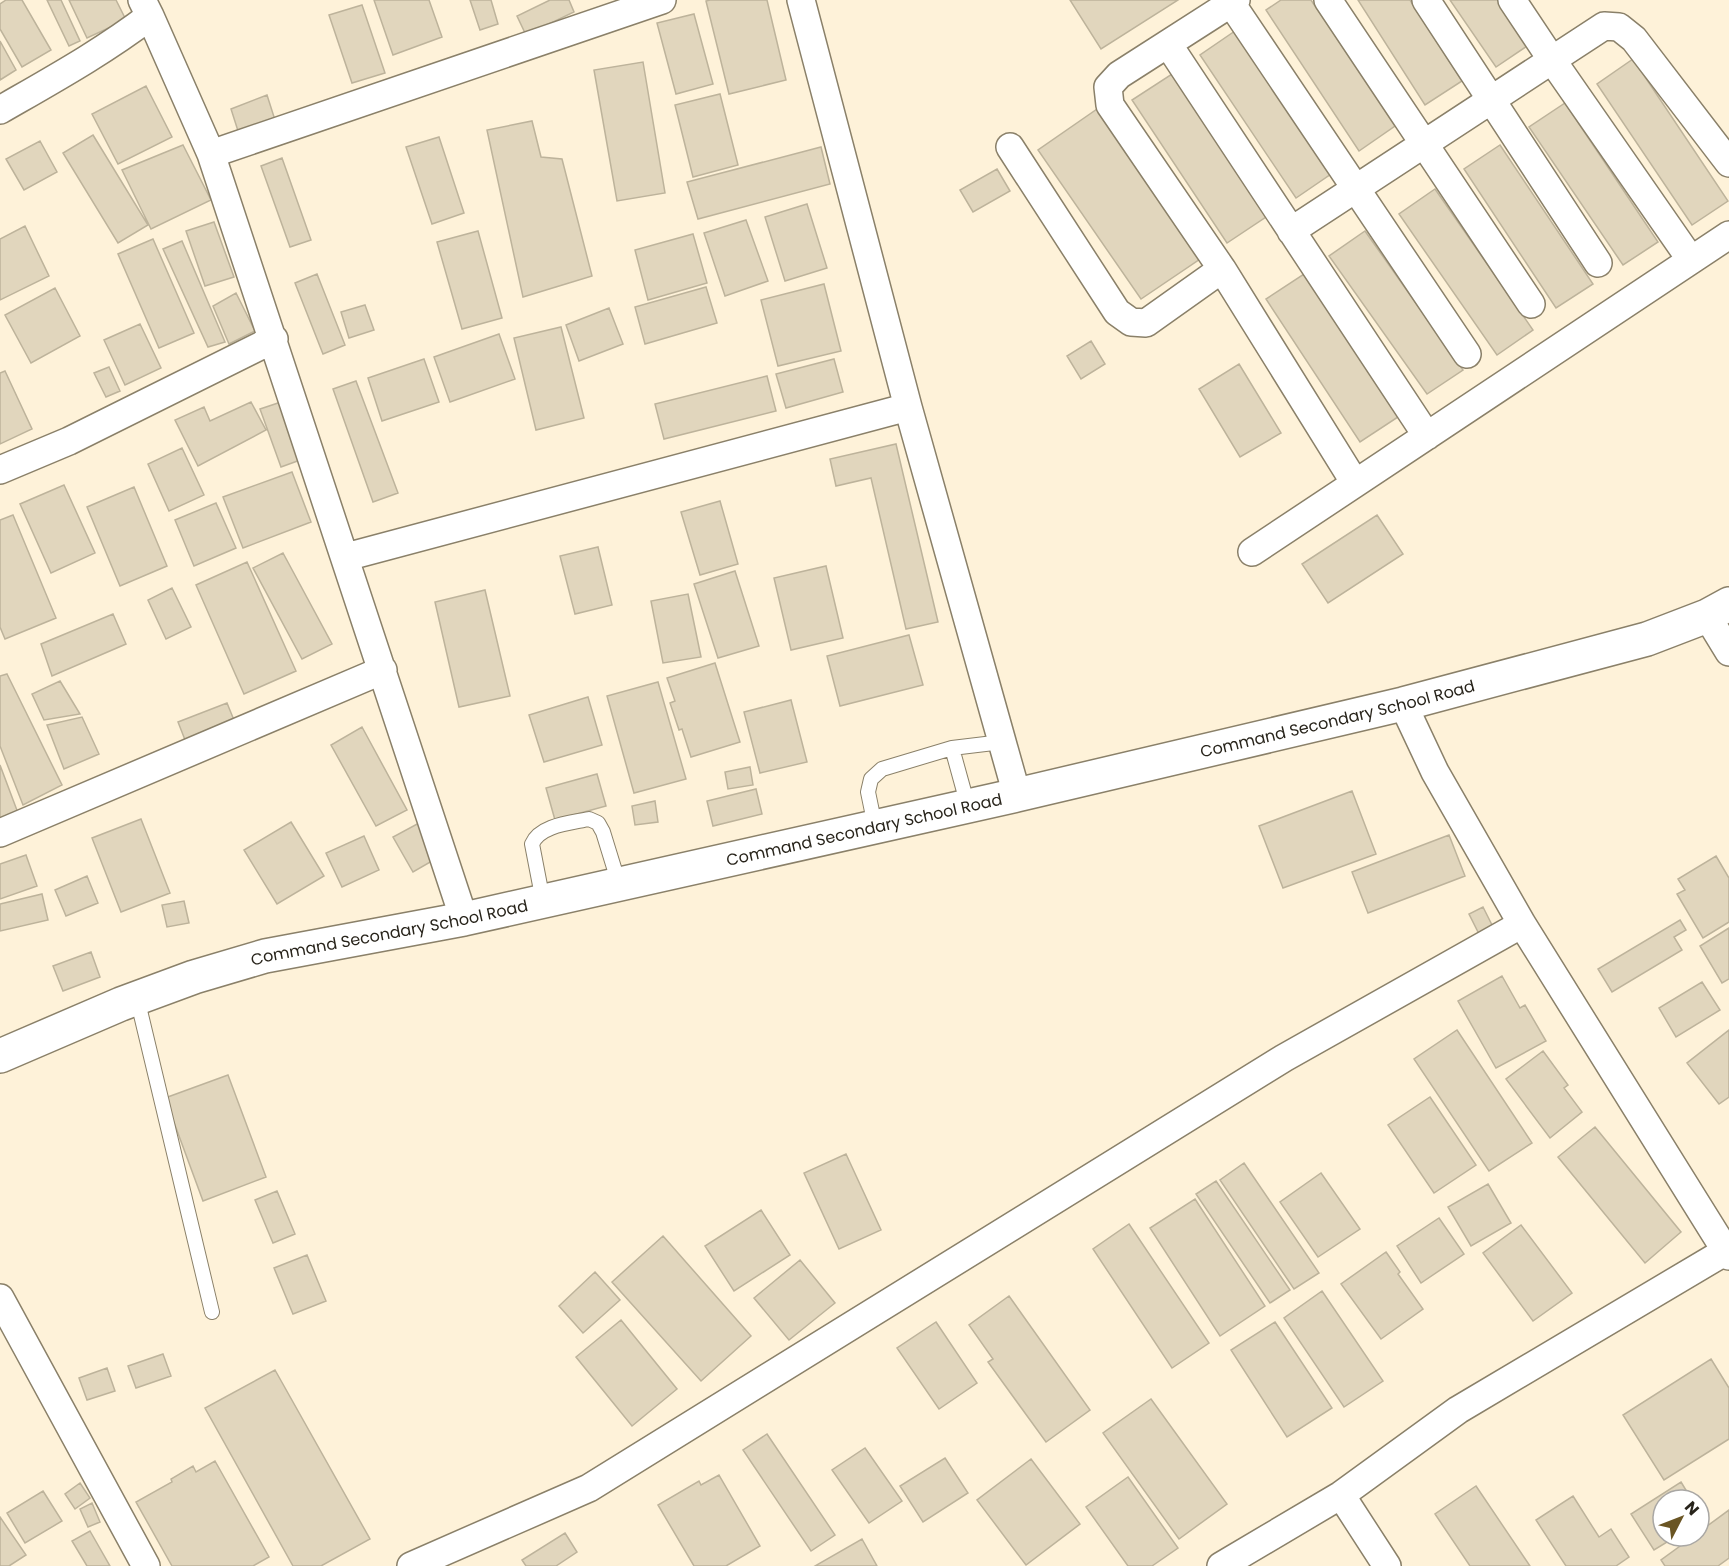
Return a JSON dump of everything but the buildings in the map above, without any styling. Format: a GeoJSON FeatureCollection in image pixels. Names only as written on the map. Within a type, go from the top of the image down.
{"type":"FeatureCollection","features":[{"type":"Feature","properties":{"kind":"main road","name":"Command Secondary School Road"},"geometry":{"type":"LineString","coordinates":[[2,1049],[194,977],[265,956],[464,919],[1017,795],[1403,704],[1647,639],[1718,610]]}},
{"type":"Feature","properties":{"kind":"street"},"geometry":{"type":"LineString","coordinates":[[211,154],[662,0]]}},
{"type":"Feature","properties":{"kind":"street"},"geometry":{"type":"LineString","coordinates":[[801,0],[908,406],[1017,795]]}},
{"type":"Feature","properties":{"kind":"street"},"geometry":{"type":"LineString","coordinates":[[1328,0],[1531,304]]}},
{"type":"Feature","properties":{"kind":"street"},"geometry":{"type":"LineString","coordinates":[[1426,0],[1598,263]]}},
{"type":"Feature","properties":{"kind":"street"},"geometry":{"type":"LineString","coordinates":[[1512,0],[1692,260]]}},
{"type":"Feature","properties":{"kind":"street"},"geometry":{"type":"LineString","coordinates":[[1355,483],[1222,269],[1110,105],[1108,87],[1119,75],[1233,2],[1467,354]]}},
{"type":"Feature","properties":{"kind":"street"},"geometry":{"type":"LineString","coordinates":[[0,110],[99,52],[146,8],[211,154],[464,919]]}},
{"type":"Feature","properties":{"kind":"street"},"geometry":{"type":"LineString","coordinates":[[1291,231],[1605,26],[1619,27],[1634,39],[1729,163]]}},
{"type":"Feature","properties":{"kind":"street"},"geometry":{"type":"LineString","coordinates":[[1168,44],[1427,436]]}},
{"type":"Feature","properties":{"kind":"street"},"geometry":{"type":"LineString","coordinates":[[1010,147],[1117,312],[1131,322],[1146,323],[1222,269]]}},
{"type":"Feature","properties":{"kind":"street"},"geometry":{"type":"LineString","coordinates":[[1252,552],[1729,235]]}},
{"type":"Feature","properties":{"kind":"street"},"geometry":{"type":"LineString","coordinates":[[0,470],[69,441],[274,339]]}},
{"type":"Feature","properties":{"kind":"street"},"geometry":{"type":"LineString","coordinates":[[346,557],[908,406]]}},
{"type":"Feature","properties":{"kind":"street"},"geometry":{"type":"LineString","coordinates":[[1718,610],[1729,652]]}},
{"type":"Feature","properties":{"kind":"street"},"geometry":{"type":"LineString","coordinates":[[0,833],[383,670]]}},
{"type":"Feature","properties":{"kind":"street"},"geometry":{"type":"LineString","coordinates":[[1221,1566],[1341,1495],[1458,1410],[1728,1253],[1522,924],[1435,772],[1403,704]]}},
{"type":"Feature","properties":{"kind":"street"},"geometry":{"type":"LineString","coordinates":[[411,1566],[589,1488],[1284,1058],[1522,924]]}},
{"type":"Feature","properties":{"kind":"street"},"geometry":{"type":"LineString","coordinates":[[0,1298],[146,1566]]}},
{"type":"Feature","properties":{"kind":"street"},"geometry":{"type":"LineString","coordinates":[[1341,1495],[1387,1566]]}},
{"type":"Feature","properties":{"kind":"lane"},"geometry":{"type":"LineString","coordinates":[[875,827],[868,792],[871,779],[882,769],[952,748],[1002,742]]}},
{"type":"Feature","properties":{"kind":"lane"},"geometry":{"type":"LineString","coordinates":[[952,748],[968,806]]}},
{"type":"Feature","properties":{"kind":"lane"},"geometry":{"type":"LineString","coordinates":[[543,901],[532,844],[535,836],[542,831],[589,819],[598,823],[603,832],[619,884]]}},
{"type":"Feature","properties":{"kind":"lane"},"geometry":{"type":"LineString","coordinates":[[137,998],[212,1312]]}}]}
